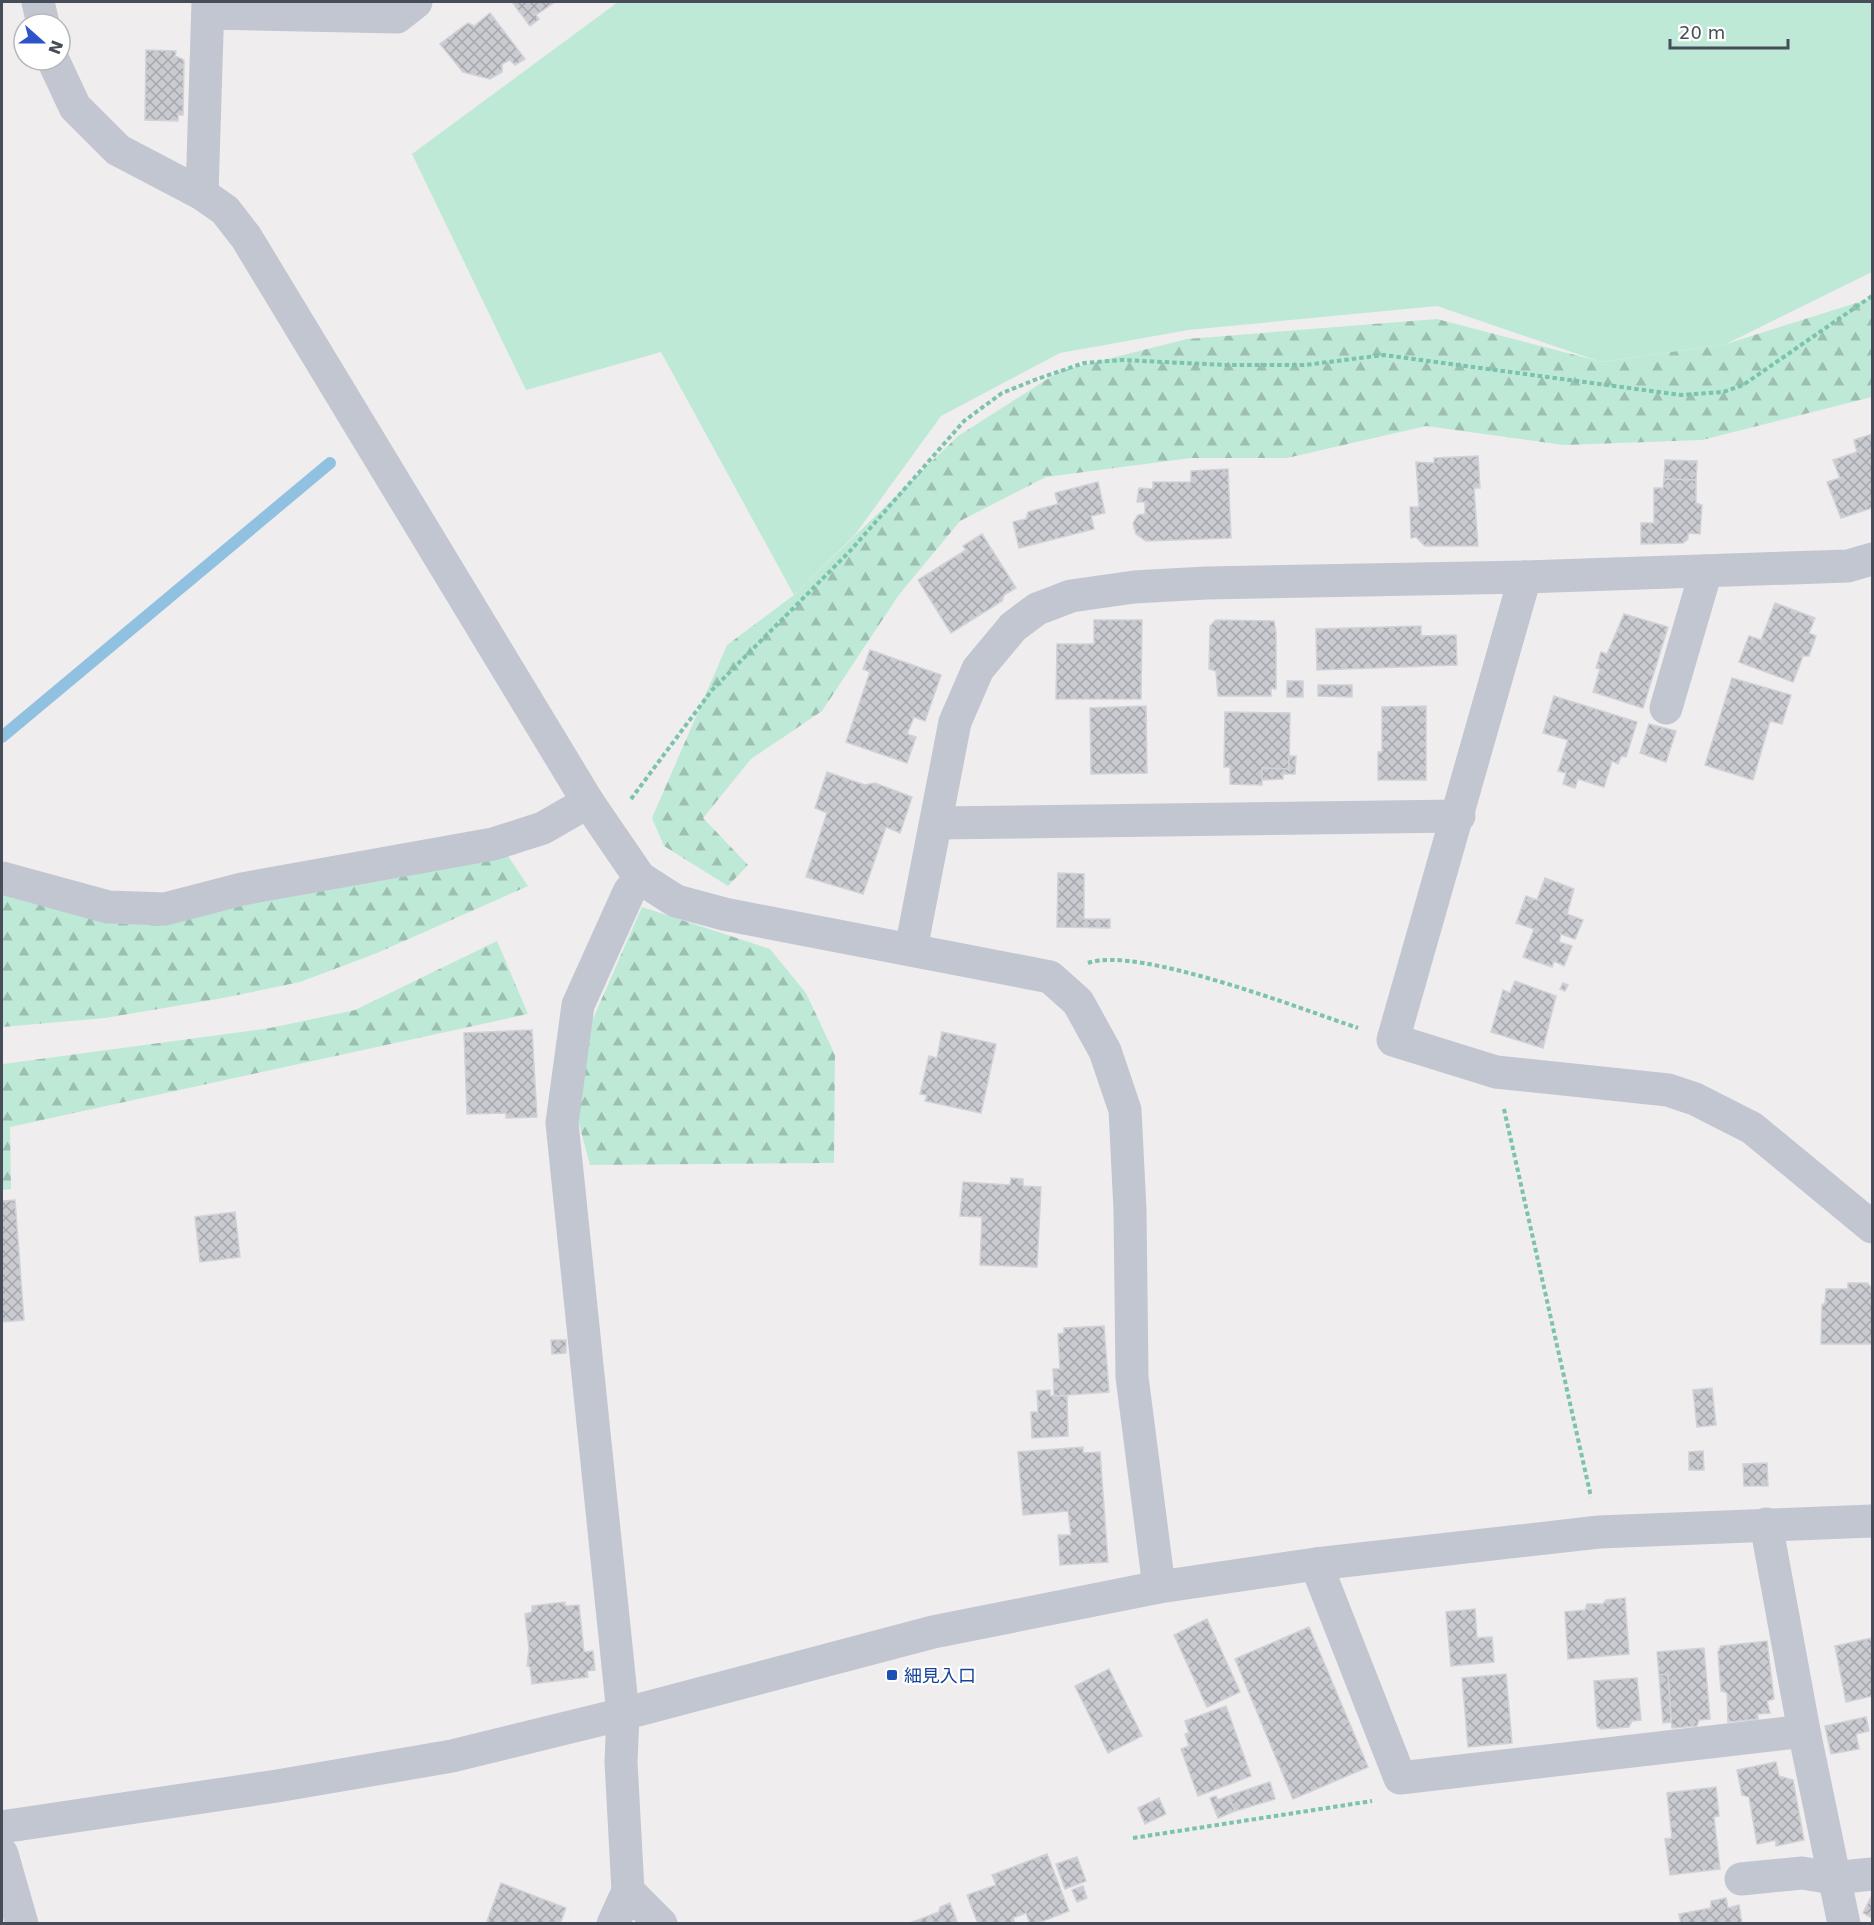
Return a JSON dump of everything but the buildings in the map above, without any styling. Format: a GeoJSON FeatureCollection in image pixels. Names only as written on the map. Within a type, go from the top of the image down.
{"type":"FeatureCollection","features":[{"type":"Feature","properties":{"kind":"street"},"geometry":{"type":"LineString","coordinates":[[202,194],[208,7],[403,7]]}},
{"type":"Feature","properties":{"kind":"street"},"geometry":{"type":"LineString","coordinates":[[59,72],[75,107],[118,150],[202,194],[225,210],[262,261],[595,813],[640,878],[676,901],[724,914],[1050,977],[1078,1002],[1104,1051],[1125,1110],[1130,1210],[1132,1377],[1159,1587]]}},
{"type":"Feature","properties":{"kind":"street"},"geometry":{"type":"LineString","coordinates":[[911,949],[955,722],[978,669],[1013,627],[1037,609],[1071,596],[1144,586],[1206,582],[1525,577],[1706,571],[1848,566],[1872,559]]}},
{"type":"Feature","properties":{"kind":"street"},"geometry":{"type":"LineString","coordinates":[[1666,708],[1706,571]]}},
{"type":"Feature","properties":{"kind":"street"},"geometry":{"type":"LineString","coordinates":[[1525,577],[1459,816],[1393,1040],[1496,1072],[1668,1090],[1695,1099],[1752,1128],[1872,1227]]}},
{"type":"Feature","properties":{"kind":"street"},"geometry":{"type":"LineString","coordinates":[[2,878],[108,907],[165,909],[242,889],[493,844],[595,813]]}},
{"type":"Feature","properties":{"kind":"street"},"geometry":{"type":"LineString","coordinates":[[937,823],[1459,816]]}},
{"type":"Feature","properties":{"kind":"street"},"geometry":{"type":"LineString","coordinates":[[613,1923],[628,1891],[621,1762],[623,1714],[562,1123],[578,1005],[629,892],[640,878]]}},
{"type":"Feature","properties":{"kind":"street"},"geometry":{"type":"LineString","coordinates":[[2,1827],[277,1786],[452,1756],[623,1714],[933,1632],[1159,1587],[1316,1564],[1599,1532],[1872,1521]]}},
{"type":"Feature","properties":{"kind":"street"},"geometry":{"type":"LineString","coordinates":[[1766,1524],[1804,1731],[1844,1923]]}},
{"type":"Feature","properties":{"kind":"street"},"geometry":{"type":"LineString","coordinates":[[1316,1564],[1400,1778],[1804,1731]]}},
{"type":"Feature","properties":{"kind":"street"},"geometry":{"type":"LineString","coordinates":[[2,1854],[22,1923]]}},
{"type":"Feature","properties":{"kind":"street"},"geometry":{"type":"LineString","coordinates":[[1741,1879],[1802,1873],[1833,1878],[1872,1874]]}},
{"type":"Feature","properties":{"kind":"street"},"geometry":{"type":"LineString","coordinates":[[628,1891],[661,1923]]}},
{"type":"Feature","properties":{"kind":"path"},"geometry":{"type":"LineString","coordinates":[[595,813],[623,809],[712,690],[851,550],[964,421],[1002,393],[1084,363],[1122,360],[1226,365],[1305,364],[1383,355],[1681,395],[1723,392],[1743,385],[1764,373],[1872,296]]}},
{"type":"Feature","properties":{"kind":"path"},"geometry":{"type":"LineString","coordinates":[[1050,977],[1093,961],[1123,960],[1215,980],[1393,1040]]}},
{"type":"Feature","properties":{"kind":"path"},"geometry":{"type":"LineString","coordinates":[[1496,1072],[1599,1532]]}},
{"type":"Feature","properties":{"kind":"path"},"geometry":{"type":"LineString","coordinates":[[1133,1838],[1377,1800],[1400,1778]]}},
{"type":"Feature","properties":{"kind":"green space"},"geometry":{"type":"Polygon","coordinates":[[[618,2],[1872,2],[1872,272],[1726,344],[1601,362],[1437,306],[1188,330],[1060,353],[941,416],[854,536],[794,595],[661,352],[526,390],[412,154],[618,2]]]}},
{"type":"Feature","properties":{"kind":"green space"},"geometry":{"type":"Polygon","coordinates":[[[1872,298],[1872,397],[1702,440],[1564,445],[1426,426],[1287,458],[1191,458],[1046,477],[960,521],[898,596],[822,711],[751,759],[703,818],[748,865],[728,886],[664,846],[652,818],[727,645],[794,595],[958,436],[1060,371],[1187,339],[1437,319],[1602,362],[1726,344],[1872,298]]]}},
{"type":"Feature","properties":{"kind":"green space"},"geometry":{"type":"Polygon","coordinates":[[[508,856],[528,886],[377,953],[300,982],[105,1018],[2,1027],[2,892],[81,912],[508,856]]]}},
{"type":"Feature","properties":{"kind":"green space"},"geometry":{"type":"Polygon","coordinates":[[[642,907],[770,949],[806,993],[835,1055],[834,1163],[590,1165],[578,1120],[592,1021],[642,907]]]}},
{"type":"Feature","properties":{"kind":"green space"},"geometry":{"type":"Polygon","coordinates":[[[497,941],[528,1014],[10,1127],[11,1189],[2,1190],[3,1064],[270,1028],[355,1010],[497,941]]]}},
{"type":"Feature","properties":{"kind":"waterway"},"geometry":{"type":"LineString","coordinates":[[2,737],[330,463]]}},
{"type":"Feature","properties":{"kind":"place","name":"細見入口"},"geometry":{"type":"Point","coordinates":[892,1675]}}]}
